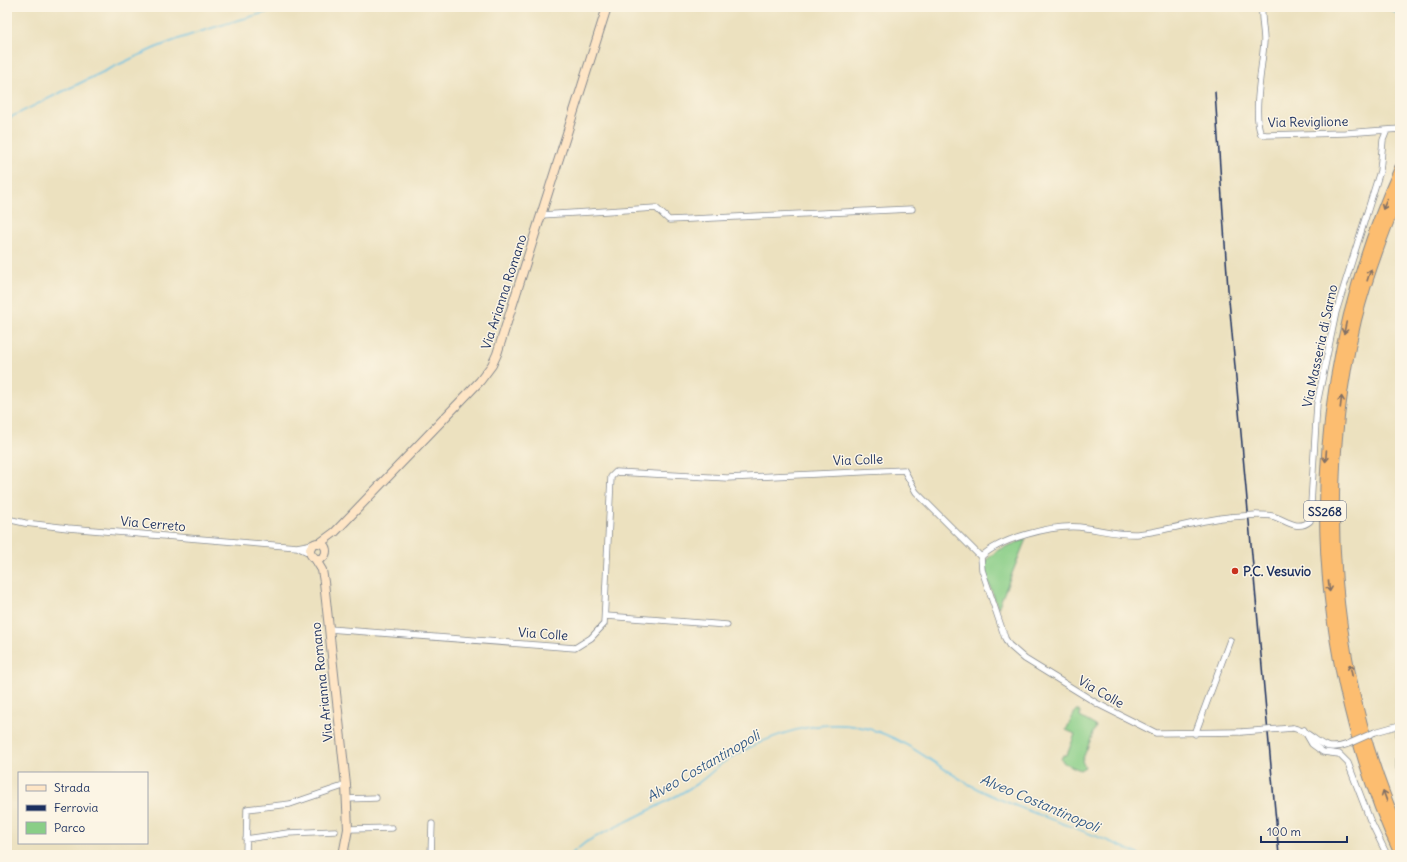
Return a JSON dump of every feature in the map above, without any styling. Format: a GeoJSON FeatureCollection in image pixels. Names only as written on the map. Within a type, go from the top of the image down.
{"type":"FeatureCollection","features":[{"type":"Feature","properties":{"kind":"highway","name":"SS268"},"geometry":{"type":"LineString","coordinates":[[1400,168],[1368,248],[1357,282],[1340,350],[1328,427],[1325,473],[1325,523],[1331,605],[1349,706],[1370,780],[1400,854]]}},
{"type":"Feature","properties":{"kind":"highway","name":"SS268"},"geometry":{"type":"LineString","coordinates":[[1400,192],[1366,284],[1349,352],[1338,427],[1334,523],[1340,605],[1353,682],[1371,754],[1400,832]]}},
{"type":"Feature","properties":{"kind":"street","name":"Via Arianna Romano"},"geometry":{"type":"LineString","coordinates":[[316,544],[335,532],[480,381],[492,365],[497,354],[607,7]]}},
{"type":"Feature","properties":{"kind":"street","name":"Via Reviglione"},"geometry":{"type":"LineString","coordinates":[[1262,7],[1264,40],[1259,79],[1258,121],[1261,134],[1345,133],[1387,130]]}},
{"type":"Feature","properties":{"kind":"street"},"geometry":{"type":"LineString","coordinates":[[1387,130],[1400,129]]}},
{"type":"Feature","properties":{"kind":"street","name":"Via Masseria di Sarno"},"geometry":{"type":"LineString","coordinates":[[981,557],[1011,541],[1056,528],[1080,528],[1134,534],[1205,520],[1256,515],[1272,516],[1297,525],[1303,525],[1310,521],[1319,391],[1336,312],[1380,171],[1383,140],[1387,130]]}},
{"type":"Feature","properties":{"kind":"street"},"geometry":{"type":"LineString","coordinates":[[541,215],[656,208],[669,220],[912,209]]}},
{"type":"Feature","properties":{"kind":"street","name":"Via Colle"},"geometry":{"type":"LineString","coordinates":[[329,629],[575,648],[597,633],[604,624],[606,616],[611,477],[616,472],[727,478],[904,470],[916,492],[981,557],[982,570],[1005,638],[1019,654],[1075,690],[1150,731],[1163,734],[1195,734],[1293,728],[1304,730],[1324,746],[1331,748],[1348,744],[1375,732],[1400,725]]}},
{"type":"Feature","properties":{"kind":"street","name":"Via Cerreto"},"geometry":{"type":"LineString","coordinates":[[7,519],[25,523],[61,527],[297,547],[316,544]]}},
{"type":"Feature","properties":{"kind":"street","name":"Via Arianna Romano"},"geometry":{"type":"LineString","coordinates":[[335,532],[325,554],[323,576],[346,785],[348,829],[344,854]]}},
{"type":"Feature","properties":{"kind":"street"},"geometry":{"type":"LineString","coordinates":[[316,544],[324,546],[325,554],[319,558],[312,555],[310,548],[316,544]]}},
{"type":"Feature","properties":{"kind":"street","name":"Via Cerreto"},"geometry":{"type":"LineString","coordinates":[[297,547],[312,555]]}},
{"type":"Feature","properties":{"kind":"street","name":"Via Arianna Romano"},"geometry":{"type":"LineString","coordinates":[[312,555],[323,576]]}},
{"type":"Feature","properties":{"kind":"street"},"geometry":{"type":"LineString","coordinates":[[606,616],[727,625]]}},
{"type":"Feature","properties":{"kind":"street"},"geometry":{"type":"LineString","coordinates":[[1195,734],[1230,640]]}},
{"type":"Feature","properties":{"kind":"street"},"geometry":{"type":"LineString","coordinates":[[1399,768],[1400,725]]}},
{"type":"Feature","properties":{"kind":"street"},"geometry":{"type":"LineString","coordinates":[[1304,730],[1312,744],[1323,752],[1339,754],[1348,763],[1370,820],[1387,855]]}},
{"type":"Feature","properties":{"kind":"street"},"geometry":{"type":"LineString","coordinates":[[246,855],[247,810],[290,804],[346,785]]}},
{"type":"Feature","properties":{"kind":"street"},"geometry":{"type":"LineString","coordinates":[[346,799],[376,798]]}},
{"type":"Feature","properties":{"kind":"street"},"geometry":{"type":"LineString","coordinates":[[431,855],[432,824]]}},
{"type":"Feature","properties":{"kind":"street"},"geometry":{"type":"LineString","coordinates":[[348,829],[392,828]]}},
{"type":"Feature","properties":{"kind":"street"},"geometry":{"type":"LineString","coordinates":[[246,839],[288,833],[335,831]]}},
{"type":"Feature","properties":{"kind":"green space"},"geometry":{"type":"Polygon","coordinates":[[[1026,539],[998,608],[985,573],[984,562],[998,550],[1026,539]]]}},
{"type":"Feature","properties":{"kind":"green space"},"geometry":{"type":"Polygon","coordinates":[[[1076,710],[1080,712],[1080,717],[1096,726],[1082,761],[1085,767],[1080,770],[1064,763],[1061,759],[1063,755],[1067,755],[1075,734],[1066,730],[1076,710]]]}},
{"type":"Feature","properties":{"kind":"waterway"},"geometry":{"type":"LineString","coordinates":[[7,119],[155,48],[203,31],[286,7]]}},
{"type":"Feature","properties":{"kind":"waterway"},"geometry":{"type":"LineString","coordinates":[[1386,7],[1400,15]]}},
{"type":"Feature","properties":{"kind":"waterway","name":"Alveo Costantinopoli"},"geometry":{"type":"LineString","coordinates":[[570,855],[586,842],[657,807],[685,791],[701,781],[724,762],[759,743],[778,735],[797,730],[817,726],[837,725],[857,726],[891,737],[905,744],[960,779],[988,794],[1121,846],[1140,855]]}},
{"type":"Feature","properties":{"kind":"railway"},"geometry":{"type":"LineString","coordinates":[[1215,92],[1228,289],[1279,855]]}},
{"type":"Feature","properties":{"kind":"place","name":"P.C. Vesuvio"},"geometry":{"type":"Point","coordinates":[1235,571]}}]}
